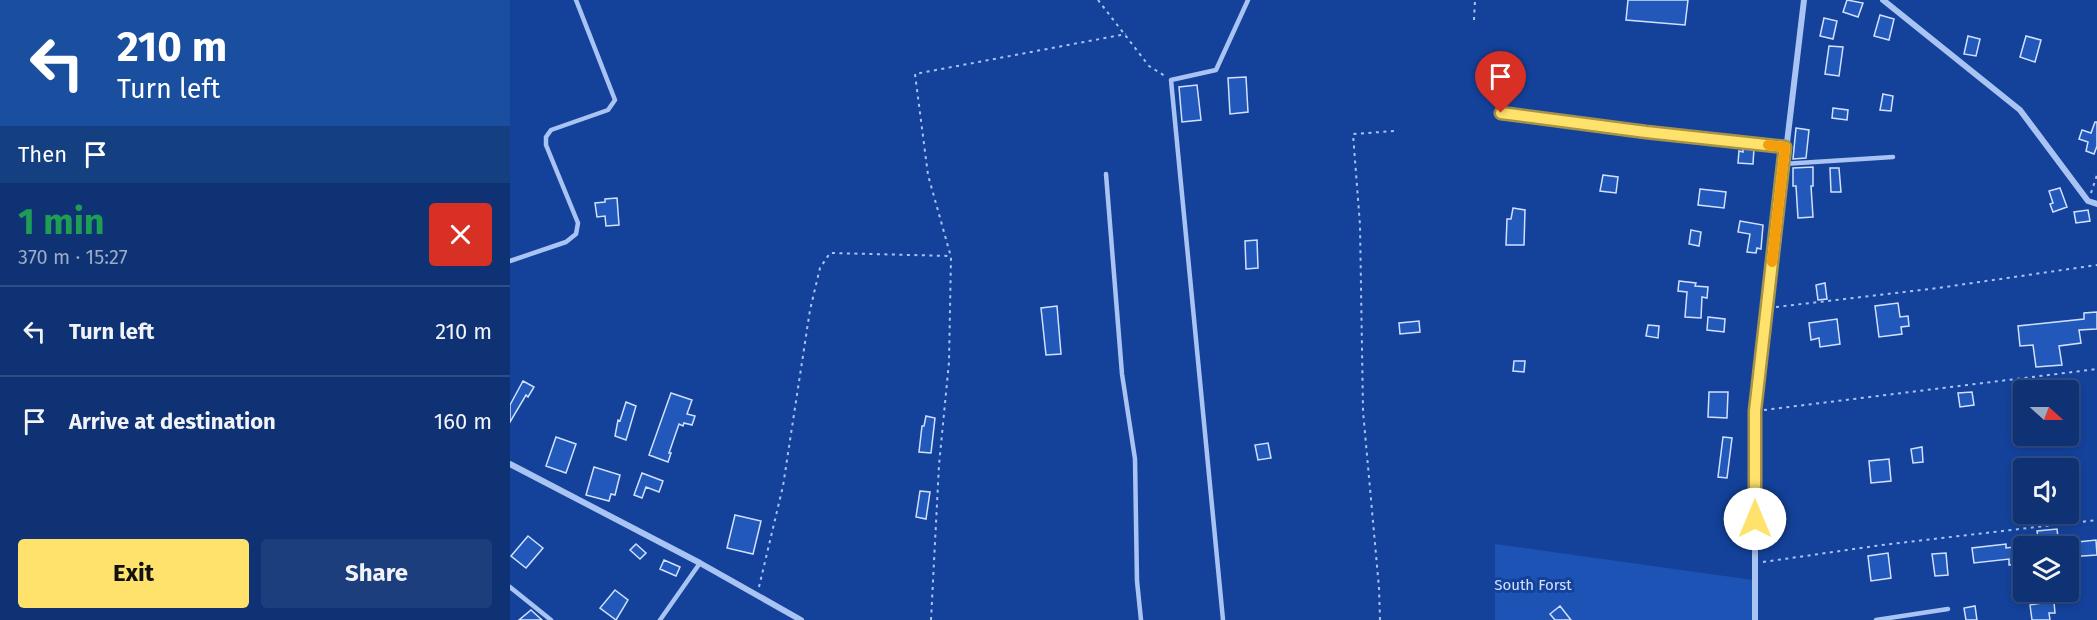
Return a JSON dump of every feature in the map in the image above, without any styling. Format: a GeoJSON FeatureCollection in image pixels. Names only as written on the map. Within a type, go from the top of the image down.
{"type":"FeatureCollection","features":[{"type":"Feature","properties":{"kind":"street"},"geometry":{"type":"LineString","coordinates":[[1755,620],[1755,411],[1804,0]]}},
{"type":"Feature","properties":{"kind":"street"},"geometry":{"type":"LineString","coordinates":[[1883,0],[2020,110],[2088,201],[2097,204]]}},
{"type":"Feature","properties":{"kind":"street"},"geometry":{"type":"LineString","coordinates":[[510,464],[700,563],[801,620]]}},
{"type":"Feature","properties":{"kind":"lane"},"geometry":{"type":"LineString","coordinates":[[510,261],[566,242],[576,234],[578,224],[546,145],[546,137],[551,130],[608,110],[615,100],[576,0]]}},
{"type":"Feature","properties":{"kind":"lane"},"geometry":{"type":"LineString","coordinates":[[1223,620],[1171,80],[1216,70],[1248,0]]}},
{"type":"Feature","properties":{"kind":"lane"},"geometry":{"type":"LineString","coordinates":[[1501,113],[1785,147]]}},
{"type":"Feature","properties":{"kind":"lane"},"geometry":{"type":"LineString","coordinates":[[1783,164],[1893,156]]}},
{"type":"Feature","properties":{"kind":"lane"},"geometry":{"type":"LineString","coordinates":[[1106,174],[1122,374],[1135,459],[1137,581],[1141,620]]}},
{"type":"Feature","properties":{"kind":"lane"},"geometry":{"type":"LineString","coordinates":[[660,620],[700,563]]}},
{"type":"Feature","properties":{"kind":"lane"},"geometry":{"type":"LineString","coordinates":[[510,587],[551,620]]}},
{"type":"Feature","properties":{"kind":"lane"},"geometry":{"type":"LineString","coordinates":[[1876,620],[1948,609]]}},
{"type":"Feature","properties":{"kind":"path"},"geometry":{"type":"LineString","coordinates":[[1098,0],[1149,66],[1171,80]]}},
{"type":"Feature","properties":{"kind":"path"},"geometry":{"type":"LineString","coordinates":[[1474,20],[1475,0]]}},
{"type":"Feature","properties":{"kind":"path"},"geometry":{"type":"LineString","coordinates":[[931,620],[939,465],[949,362],[951,256],[928,176],[915,74],[1126,34]]}},
{"type":"Feature","properties":{"kind":"path"},"geometry":{"type":"LineString","coordinates":[[1380,620],[1363,411],[1360,225],[1353,134],[1395,131]]}},
{"type":"Feature","properties":{"kind":"path"},"geometry":{"type":"LineString","coordinates":[[2088,201],[2097,175]]}},
{"type":"Feature","properties":{"kind":"path"},"geometry":{"type":"LineString","coordinates":[[757,595],[783,486],[810,310],[820,268],[830,253],[951,256]]}},
{"type":"Feature","properties":{"kind":"path"},"geometry":{"type":"LineString","coordinates":[[1767,308],[1938,288],[2097,265]]}},
{"type":"Feature","properties":{"kind":"path"},"geometry":{"type":"LineString","coordinates":[[1755,411],[2097,369]]}},
{"type":"Feature","properties":{"kind":"path"},"geometry":{"type":"LineString","coordinates":[[1755,563],[1882,544],[2097,520]]}},
{"type":"Feature","properties":{"kind":"green space","name":"South Forst"},"geometry":{"type":"Polygon","coordinates":[[[1495,544],[1753,580],[1752,620],[1495,620],[1495,544]]]}},
{"type":"Feature","properties":{"kind":"building"},"geometry":{"type":"Polygon","coordinates":[[[1628,0],[1688,0],[1685,25],[1626,20],[1628,0]]]}},
{"type":"Feature","properties":{"kind":"building"},"geometry":{"type":"Polygon","coordinates":[[[1847,0],[1863,3],[1858,17],[1843,12],[1847,0]]]}},
{"type":"Feature","properties":{"kind":"building"},"geometry":{"type":"Polygon","coordinates":[[[1880,15],[1894,19],[1889,40],[1874,36],[1880,15]]]}},
{"type":"Feature","properties":{"kind":"building"},"geometry":{"type":"Polygon","coordinates":[[[1824,18],[1837,21],[1833,39],[1820,36],[1824,18]]]}},
{"type":"Feature","properties":{"kind":"building"},"geometry":{"type":"Polygon","coordinates":[[[1968,36],[1980,39],[1976,56],[1964,54],[1968,36]]]}},
{"type":"Feature","properties":{"kind":"building"},"geometry":{"type":"Polygon","coordinates":[[[2026,36],[2041,40],[2035,62],[2020,57],[2026,36]]]}},
{"type":"Feature","properties":{"kind":"building"},"geometry":{"type":"Polygon","coordinates":[[[1829,46],[1843,47],[1839,76],[1825,74],[1829,46]]]}},
{"type":"Feature","properties":{"kind":"building"},"geometry":{"type":"Polygon","coordinates":[[[1246,77],[1248,112],[1230,114],[1228,78],[1246,77]]]}},
{"type":"Feature","properties":{"kind":"building"},"geometry":{"type":"Polygon","coordinates":[[[1197,85],[1201,120],[1182,122],[1179,87],[1197,85]]]}},
{"type":"Feature","properties":{"kind":"building"},"geometry":{"type":"Polygon","coordinates":[[[1883,94],[1893,96],[1891,111],[1880,110],[1883,94]]]}},
{"type":"Feature","properties":{"kind":"building"},"geometry":{"type":"Polygon","coordinates":[[[1833,108],[1848,110],[1847,120],[1832,118],[1833,108]]]}},
{"type":"Feature","properties":{"kind":"building"},"geometry":{"type":"Polygon","coordinates":[[[2097,122],[2097,146],[2094,154],[2086,151],[2088,142],[2079,139],[2082,130],[2091,133],[2097,122]]]}},
{"type":"Feature","properties":{"kind":"building"},"geometry":{"type":"Polygon","coordinates":[[[1796,128],[1809,130],[1806,158],[1793,159],[1796,128]]]}},
{"type":"Feature","properties":{"kind":"building"},"geometry":{"type":"Polygon","coordinates":[[[1743,147],[1754,148],[1753,164],[1738,163],[1739,151],[1743,152],[1743,147]]]}},
{"type":"Feature","properties":{"kind":"building"},"geometry":{"type":"Polygon","coordinates":[[[1813,167],[1813,186],[1811,186],[1813,217],[1798,218],[1793,168],[1813,167]]]}},
{"type":"Feature","properties":{"kind":"building"},"geometry":{"type":"Polygon","coordinates":[[[1830,168],[1839,168],[1841,192],[1831,192],[1830,168]]]}},
{"type":"Feature","properties":{"kind":"building"},"geometry":{"type":"Polygon","coordinates":[[[1603,175],[1618,177],[1616,193],[1600,191],[1603,175]]]}},
{"type":"Feature","properties":{"kind":"building"},"geometry":{"type":"Polygon","coordinates":[[[2060,188],[2067,207],[2053,212],[2049,191],[2060,188]]]}},
{"type":"Feature","properties":{"kind":"building"},"geometry":{"type":"Polygon","coordinates":[[[1700,189],[1726,192],[1724,208],[1698,205],[1700,189]]]}},
{"type":"Feature","properties":{"kind":"building"},"geometry":{"type":"Polygon","coordinates":[[[617,198],[619,225],[606,226],[605,216],[597,217],[595,203],[617,198]]]}},
{"type":"Feature","properties":{"kind":"building"},"geometry":{"type":"Polygon","coordinates":[[[1513,208],[1525,210],[1524,245],[1506,245],[1507,219],[1511,219],[1513,208]]]}},
{"type":"Feature","properties":{"kind":"building"},"geometry":{"type":"Polygon","coordinates":[[[2088,210],[2090,221],[2076,223],[2074,212],[2088,210]]]}},
{"type":"Feature","properties":{"kind":"building"},"geometry":{"type":"Polygon","coordinates":[[[1740,221],[1763,225],[1761,249],[1757,248],[1756,253],[1747,252],[1750,234],[1738,232],[1740,221]]]}},
{"type":"Feature","properties":{"kind":"building"},"geometry":{"type":"Polygon","coordinates":[[[1691,230],[1701,232],[1699,246],[1689,244],[1691,230]]]}},
{"type":"Feature","properties":{"kind":"building"},"geometry":{"type":"Polygon","coordinates":[[[1257,240],[1258,268],[1246,269],[1245,241],[1257,240]]]}},
{"type":"Feature","properties":{"kind":"building"},"geometry":{"type":"Polygon","coordinates":[[[1679,281],[1708,287],[1707,298],[1702,297],[1701,318],[1685,317],[1687,292],[1678,291],[1679,281]]]}},
{"type":"Feature","properties":{"kind":"building"},"geometry":{"type":"Polygon","coordinates":[[[1825,283],[1827,299],[1818,300],[1816,285],[1825,283]]]}},
{"type":"Feature","properties":{"kind":"building"},"geometry":{"type":"Polygon","coordinates":[[[1898,303],[1900,317],[1908,316],[1909,326],[1901,327],[1902,334],[1879,337],[1875,306],[1898,303]]]}},
{"type":"Feature","properties":{"kind":"building"},"geometry":{"type":"Polygon","coordinates":[[[1057,306],[1061,354],[1046,355],[1041,308],[1057,306]]]}},
{"type":"Feature","properties":{"kind":"building"},"geometry":{"type":"Polygon","coordinates":[[[2097,312],[2097,329],[2079,330],[2081,343],[2059,346],[2062,365],[2036,367],[2033,345],[2020,346],[2018,326],[2084,319],[2084,313],[2097,312]]]}},
{"type":"Feature","properties":{"kind":"building"},"geometry":{"type":"Polygon","coordinates":[[[1708,317],[1725,319],[1724,332],[1707,330],[1708,317]]]}},
{"type":"Feature","properties":{"kind":"building"},"geometry":{"type":"Polygon","coordinates":[[[1837,319],[1840,344],[1820,347],[1819,338],[1811,340],[1809,323],[1837,319]]]}},
{"type":"Feature","properties":{"kind":"building"},"geometry":{"type":"Polygon","coordinates":[[[1419,321],[1420,332],[1400,334],[1399,323],[1419,321]]]}},
{"type":"Feature","properties":{"kind":"building"},"geometry":{"type":"Polygon","coordinates":[[[1648,325],[1659,326],[1658,338],[1646,336],[1648,325]]]}},
{"type":"Feature","properties":{"kind":"building"},"geometry":{"type":"Polygon","coordinates":[[[1514,361],[1525,361],[1524,372],[1513,371],[1514,361]]]}},
{"type":"Feature","properties":{"kind":"building"},"geometry":{"type":"Polygon","coordinates":[[[523,381],[534,387],[528,397],[526,395],[510,422],[510,405],[523,381]]]}},
{"type":"Feature","properties":{"kind":"building"},"geometry":{"type":"Polygon","coordinates":[[[1709,392],[1728,392],[1727,418],[1708,417],[1709,392]]]}},
{"type":"Feature","properties":{"kind":"building"},"geometry":{"type":"Polygon","coordinates":[[[1972,392],[1974,405],[1960,407],[1958,393],[1972,392]]]}},
{"type":"Feature","properties":{"kind":"building"},"geometry":{"type":"Polygon","coordinates":[[[671,393],[692,400],[687,414],[695,416],[692,425],[679,424],[668,462],[649,455],[671,393]]]}},
{"type":"Feature","properties":{"kind":"building"},"geometry":{"type":"Polygon","coordinates":[[[626,402],[636,406],[626,440],[615,436],[618,420],[620,421],[626,402]]]}},
{"type":"Feature","properties":{"kind":"building"},"geometry":{"type":"Polygon","coordinates":[[[926,416],[935,418],[931,453],[919,452],[922,426],[924,426],[926,416]]]}},
{"type":"Feature","properties":{"kind":"building"},"geometry":{"type":"Polygon","coordinates":[[[556,437],[576,444],[566,473],[546,466],[556,437]]]}},
{"type":"Feature","properties":{"kind":"building"},"geometry":{"type":"Polygon","coordinates":[[[1723,437],[1732,438],[1727,478],[1718,477],[1723,437]]]}},
{"type":"Feature","properties":{"kind":"building"},"geometry":{"type":"Polygon","coordinates":[[[1268,443],[1271,458],[1258,460],[1255,445],[1268,443]]]}},
{"type":"Feature","properties":{"kind":"building"},"geometry":{"type":"Polygon","coordinates":[[[1922,447],[1923,462],[1913,463],[1911,449],[1922,447]]]}},
{"type":"Feature","properties":{"kind":"building"},"geometry":{"type":"Polygon","coordinates":[[[1889,459],[1891,481],[1871,483],[1869,461],[1889,459]]]}},
{"type":"Feature","properties":{"kind":"building"},"geometry":{"type":"Polygon","coordinates":[[[594,467],[620,475],[615,495],[611,494],[609,501],[586,495],[594,467]]]}},
{"type":"Feature","properties":{"kind":"building"},"geometry":{"type":"Polygon","coordinates":[[[642,473],[663,481],[659,492],[646,487],[642,498],[634,495],[642,473]]]}},
{"type":"Feature","properties":{"kind":"building"},"geometry":{"type":"Polygon","coordinates":[[[920,491],[930,492],[926,519],[916,517],[920,491]]]}},
{"type":"Feature","properties":{"kind":"building"},"geometry":{"type":"Polygon","coordinates":[[[735,515],[761,521],[753,554],[727,548],[735,515]]]}},
{"type":"Feature","properties":{"kind":"building"},"geometry":{"type":"Polygon","coordinates":[[[2057,529],[2058,536],[2038,536],[2037,531],[2057,529]]]}},
{"type":"Feature","properties":{"kind":"building"},"geometry":{"type":"Polygon","coordinates":[[[528,536],[543,548],[526,568],[511,556],[528,536]]]}},
{"type":"Feature","properties":{"kind":"building"},"geometry":{"type":"Polygon","coordinates":[[[2096,540],[2097,555],[2079,556],[2079,542],[2096,540]]]}},
{"type":"Feature","properties":{"kind":"building"},"geometry":{"type":"Polygon","coordinates":[[[636,544],[646,553],[640,559],[630,550],[636,544]]]}},
{"type":"Feature","properties":{"kind":"building"},"geometry":{"type":"Polygon","coordinates":[[[2006,544],[2006,548],[2013,547],[2013,565],[2009,565],[2009,559],[1974,563],[1972,548],[2006,544]]]}},
{"type":"Feature","properties":{"kind":"building"},"geometry":{"type":"Polygon","coordinates":[[[1888,553],[1891,578],[1871,581],[1868,556],[1888,553]]]}},
{"type":"Feature","properties":{"kind":"building"},"geometry":{"type":"Polygon","coordinates":[[[1946,553],[1948,575],[1935,576],[1932,554],[1946,553]]]}},
{"type":"Feature","properties":{"kind":"building"},"geometry":{"type":"Polygon","coordinates":[[[664,560],[680,567],[676,576],[660,569],[664,560]]]}},
{"type":"Feature","properties":{"kind":"building"},"geometry":{"type":"Polygon","coordinates":[[[615,590],[628,600],[616,620],[600,608],[615,590]]]}},
{"type":"Feature","properties":{"kind":"building"},"geometry":{"type":"Polygon","coordinates":[[[2054,602],[2055,613],[2049,613],[2050,620],[2032,620],[2030,605],[2054,602]]]}},
{"type":"Feature","properties":{"kind":"building"},"geometry":{"type":"Polygon","coordinates":[[[1560,606],[1571,620],[1555,620],[1550,614],[1560,606]]]}},
{"type":"Feature","properties":{"kind":"building"},"geometry":{"type":"Polygon","coordinates":[[[1975,606],[1977,620],[1966,620],[1964,608],[1975,606]]]}},
{"type":"Feature","properties":{"kind":"building"},"geometry":{"type":"Polygon","coordinates":[[[531,610],[542,620],[519,620],[531,610]]]}},
{"type":"Feature","properties":{"kind":"slow traffic"},"geometry":{"type":"LineString","coordinates":[[1768,145],[1785,147],[1772,262]]}},
{"type":"Feature","properties":{"kind":"route"},"geometry":{"type":"LineString","coordinates":[[1501,113],[1785,147],[1755,411],[1755,519]]}}]}
